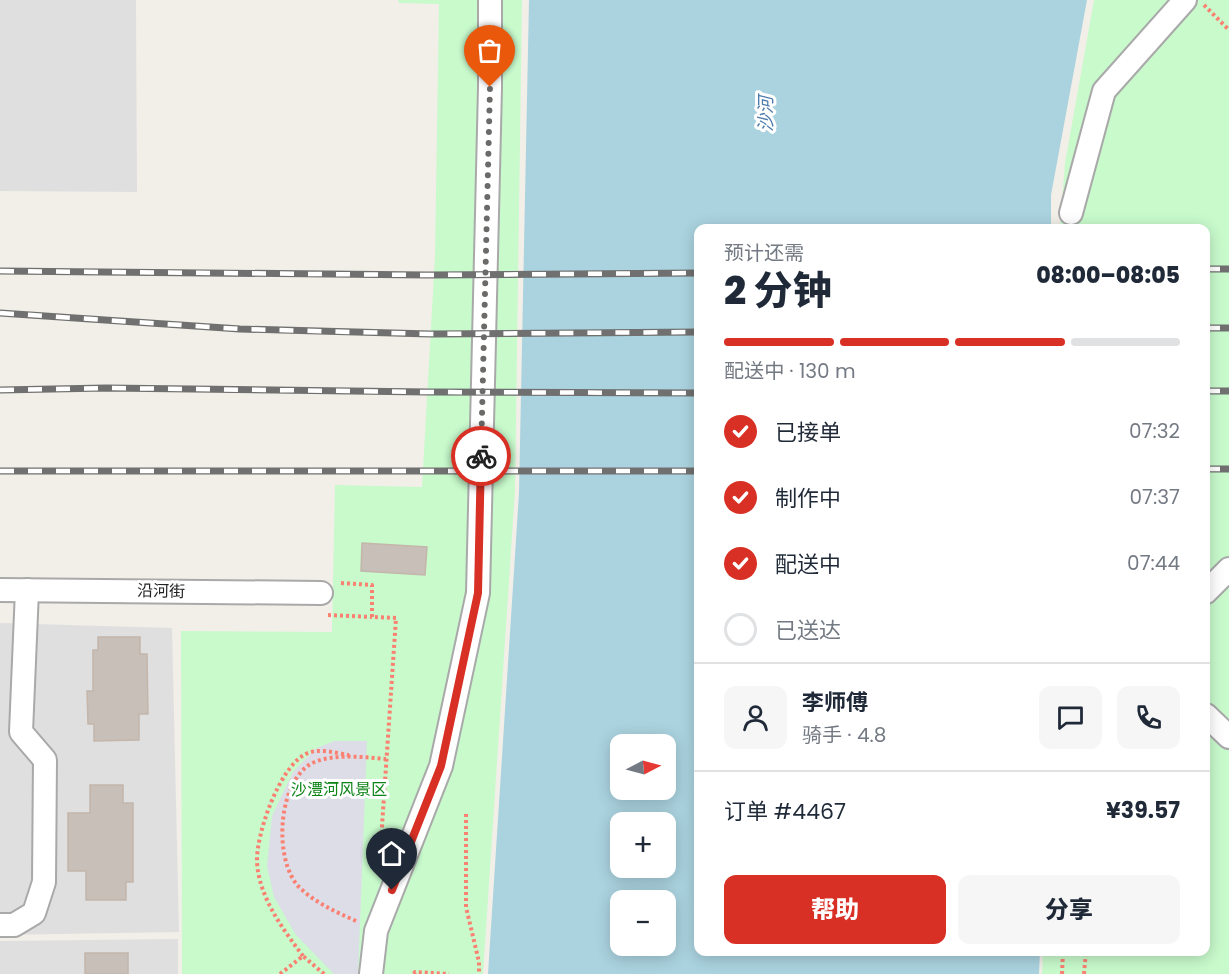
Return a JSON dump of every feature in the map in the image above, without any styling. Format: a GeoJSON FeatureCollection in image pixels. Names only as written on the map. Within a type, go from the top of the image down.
{"type":"FeatureCollection","features":[{"type":"Feature","properties":{"kind":"street"},"geometry":{"type":"LineString","coordinates":[[371,974],[376,931],[441,766],[478,593],[490,0]]}},
{"type":"Feature","properties":{"kind":"street"},"geometry":{"type":"LineString","coordinates":[[1071,213],[1104,91],[1185,0]]}},
{"type":"Feature","properties":{"kind":"street"},"geometry":{"type":"LineString","coordinates":[[1210,588],[1229,569]]}},
{"type":"Feature","properties":{"kind":"street","name":"沿河街"},"geometry":{"type":"LineString","coordinates":[[0,590],[321,593]]}},
{"type":"Feature","properties":{"kind":"street"},"geometry":{"type":"LineString","coordinates":[[0,925],[14,925],[34,913],[44,882],[45,760],[21,732],[27,590]]}},
{"type":"Feature","properties":{"kind":"street"},"geometry":{"type":"LineString","coordinates":[[1210,719],[1229,737]]}},
{"type":"Feature","properties":{"kind":"path"},"geometry":{"type":"LineString","coordinates":[[1200,0],[1229,30]]}},
{"type":"Feature","properties":{"kind":"path"},"geometry":{"type":"LineString","coordinates":[[372,616],[372,585],[322,582],[321,615],[396,618],[380,862]]}},
{"type":"Feature","properties":{"kind":"path"},"geometry":{"type":"LineString","coordinates":[[324,974],[303,956],[268,903],[257,863],[260,833],[274,794],[304,754],[327,751],[386,759]]}},
{"type":"Feature","properties":{"kind":"path"},"geometry":{"type":"LineString","coordinates":[[353,756],[315,762],[294,780],[282,821],[283,858],[299,886],[324,906],[376,931]]}},
{"type":"Feature","properties":{"kind":"path"},"geometry":{"type":"LineString","coordinates":[[466,814],[466,907],[479,962],[479,974]]}},
{"type":"Feature","properties":{"kind":"path"},"geometry":{"type":"LineString","coordinates":[[280,974],[303,956]]}},
{"type":"Feature","properties":{"kind":"path"},"geometry":{"type":"LineString","coordinates":[[1062,974],[1063,956]]}},
{"type":"Feature","properties":{"kind":"path"},"geometry":{"type":"LineString","coordinates":[[1084,974],[1086,956]]}},
{"type":"Feature","properties":{"kind":"path"},"geometry":{"type":"LineString","coordinates":[[414,974],[414,972],[449,974]]}},
{"type":"Feature","properties":{"kind":"shaded area"},"geometry":{"type":"Polygon","coordinates":[[[0,0],[136,0],[137,192],[0,191],[0,0]]]}},
{"type":"Feature","properties":{"kind":"shaded area"},"geometry":{"type":"Polygon","coordinates":[[[0,623],[172,628],[179,932],[0,935],[0,623]]]}},
{"type":"Feature","properties":{"kind":"shaded area"},"geometry":{"type":"Polygon","coordinates":[[[334,741],[367,741],[358,974],[334,974],[296,935],[274,897],[267,866],[272,816],[293,772],[315,749],[334,741]]]}},
{"type":"Feature","properties":{"kind":"shaded area"},"geometry":{"type":"Polygon","coordinates":[[[178,939],[178,974],[0,974],[0,941],[178,939]]]}},
{"type":"Feature","properties":{"kind":"green space","name":"沙澧河风景区"},"geometry":{"type":"Polygon","coordinates":[[[398,0],[522,0],[515,490],[483,974],[182,974],[181,631],[332,632],[335,485],[422,487],[435,256],[439,4],[399,3],[398,0]]]}},
{"type":"Feature","properties":{"kind":"green space"},"geometry":{"type":"Polygon","coordinates":[[[1094,0],[1229,0],[1229,974],[1042,974],[1043,956],[1210,956],[1210,224],[1060,224],[1065,163],[1094,0]]]}},
{"type":"Feature","properties":{"kind":"water","name":"沙河"},"geometry":{"type":"Polygon","coordinates":[[[529,0],[1087,0],[1051,195],[1051,224],[694,224],[694,956],[1040,956],[1039,974],[488,974],[519,493],[529,0]]]}},
{"type":"Feature","properties":{"kind":"building"},"geometry":{"type":"Polygon","coordinates":[[[362,543],[427,547],[425,575],[361,571],[362,543]]]}},
{"type":"Feature","properties":{"kind":"building"},"geometry":{"type":"Polygon","coordinates":[[[98,637],[140,637],[140,654],[147,654],[148,714],[139,714],[139,740],[94,741],[94,724],[88,724],[87,691],[93,691],[93,650],[98,650],[98,637]]]}},
{"type":"Feature","properties":{"kind":"building"},"geometry":{"type":"Polygon","coordinates":[[[90,785],[123,785],[123,803],[133,803],[133,882],[126,882],[126,900],[86,900],[86,871],[68,871],[68,813],[90,813],[90,785]]]}},
{"type":"Feature","properties":{"kind":"building"},"geometry":{"type":"Polygon","coordinates":[[[85,953],[128,953],[128,974],[85,974],[85,953]]]}},
{"type":"Feature","properties":{"kind":"railway"},"geometry":{"type":"LineString","coordinates":[[1210,269],[1229,269]]}},
{"type":"Feature","properties":{"kind":"railway"},"geometry":{"type":"LineString","coordinates":[[0,271],[428,275],[694,273]]}},
{"type":"Feature","properties":{"kind":"railway"},"geometry":{"type":"LineString","coordinates":[[0,313],[240,329],[430,334],[694,332]]}},
{"type":"Feature","properties":{"kind":"railway"},"geometry":{"type":"LineString","coordinates":[[1210,328],[1229,328]]}},
{"type":"Feature","properties":{"kind":"railway"},"geometry":{"type":"LineString","coordinates":[[0,390],[106,388],[694,393]]}},
{"type":"Feature","properties":{"kind":"railway"},"geometry":{"type":"LineString","coordinates":[[1210,391],[1229,391]]}},
{"type":"Feature","properties":{"kind":"railway"},"geometry":{"type":"LineString","coordinates":[[1210,469],[1229,469]]}},
{"type":"Feature","properties":{"kind":"railway"},"geometry":{"type":"LineString","coordinates":[[0,471],[694,471]]}},
{"type":"Feature","properties":{"kind":"way so far"},"geometry":{"type":"LineString","coordinates":[[481,456],[490,87]]}},
{"type":"Feature","properties":{"kind":"route"},"geometry":{"type":"LineString","coordinates":[[392,890],[441,766],[478,593],[481,456]]}}]}
